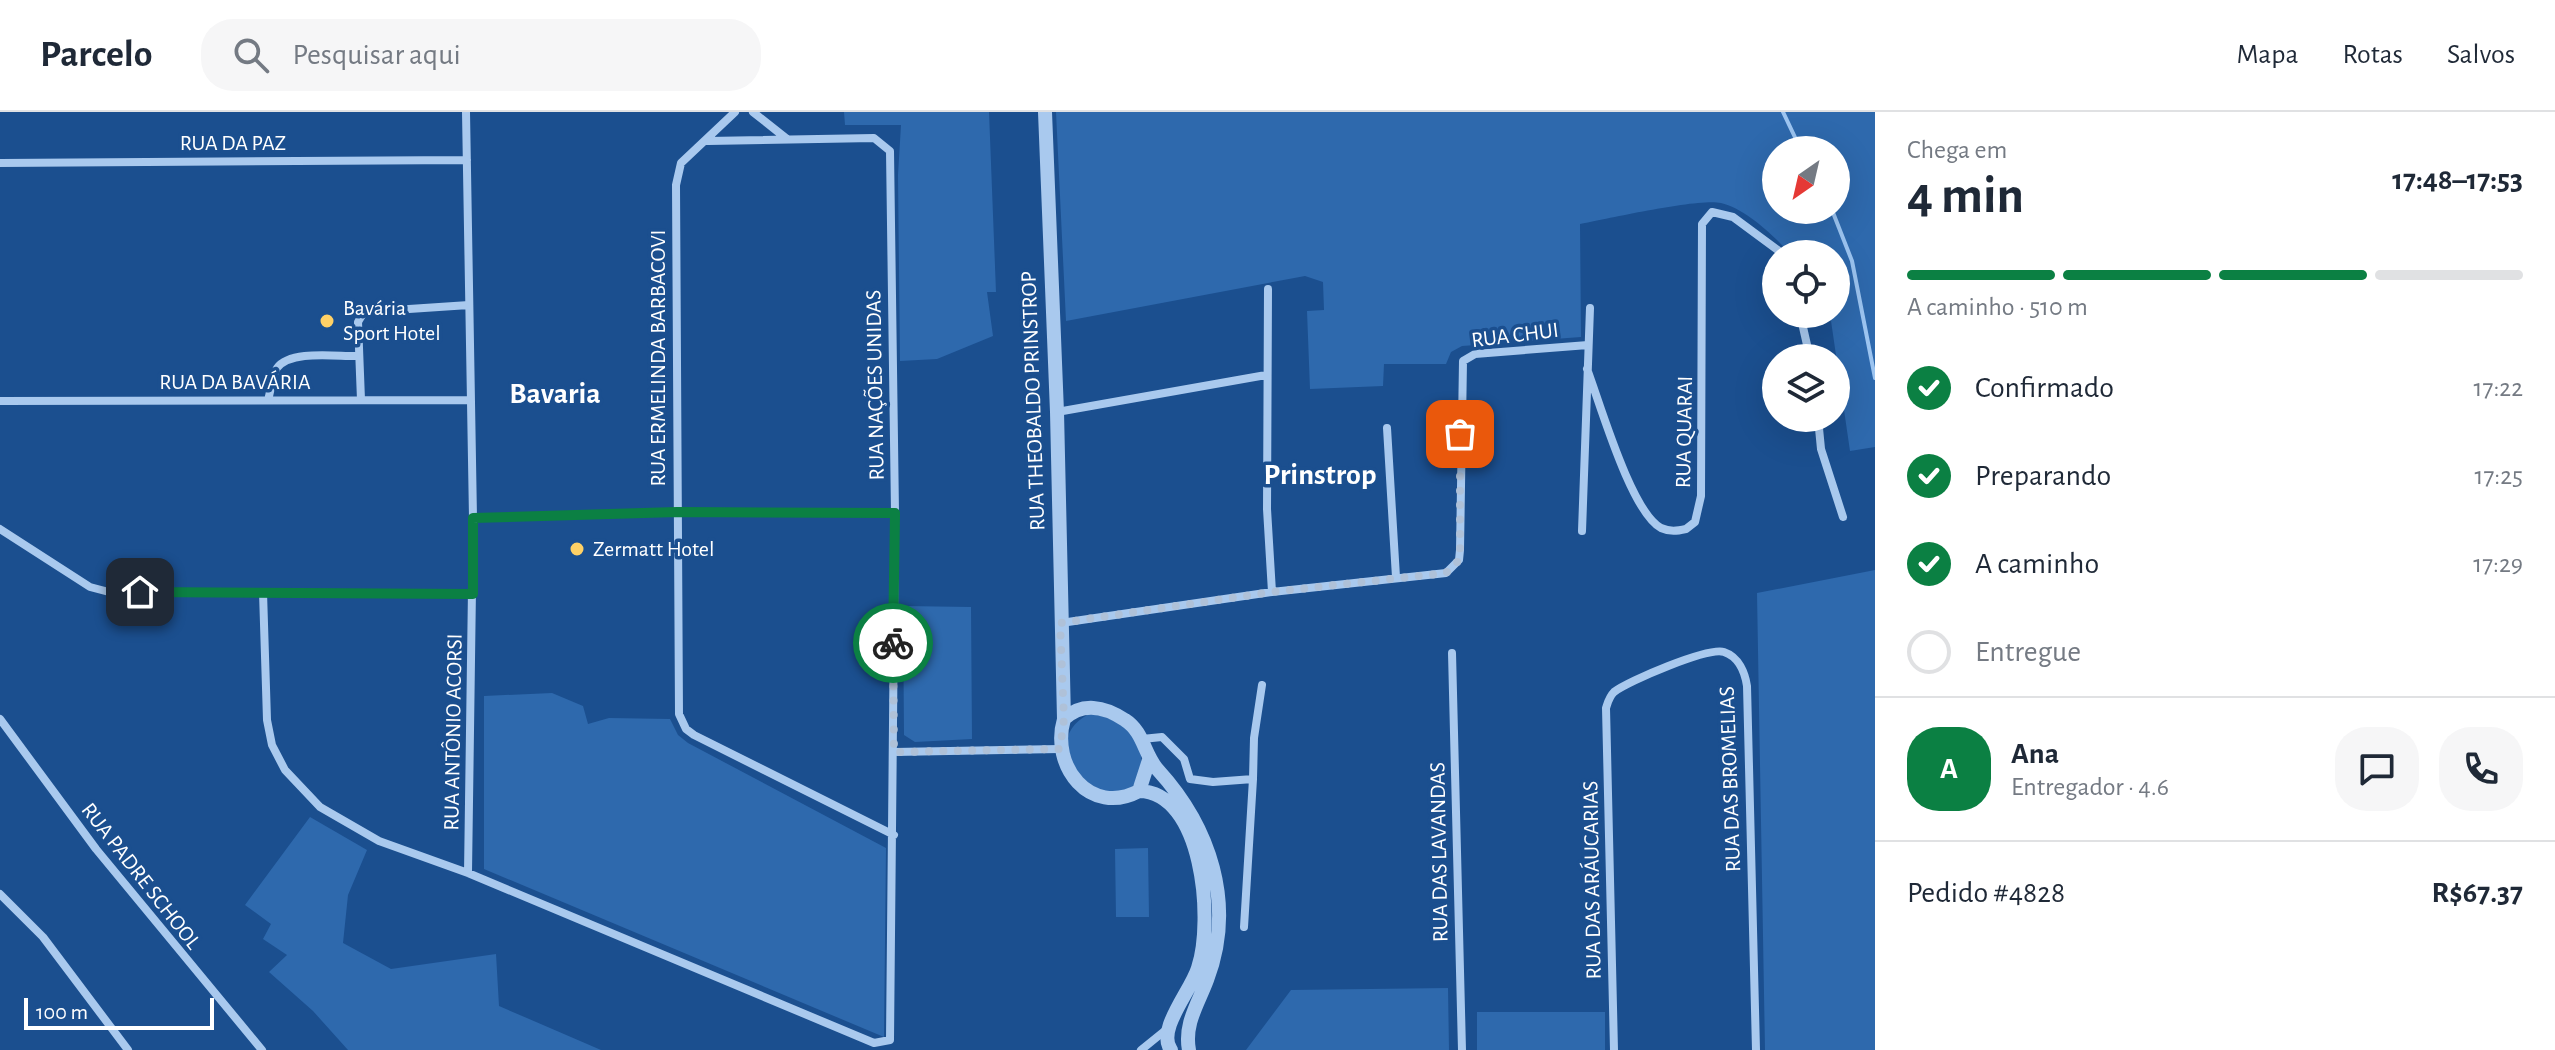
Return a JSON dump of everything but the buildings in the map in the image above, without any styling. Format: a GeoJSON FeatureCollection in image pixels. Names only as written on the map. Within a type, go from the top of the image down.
{"type":"FeatureCollection","features":[{"type":"Feature","properties":{"kind":"street","name":"RUA ANTÔNIO ACORSI"},"geometry":{"type":"LineString","coordinates":[[466,112],[473,518],[468,873]]}},
{"type":"Feature","properties":{"kind":"street","name":"RUA ERMELINDA BARBACOVI"},"geometry":{"type":"LineString","coordinates":[[735,112],[708,141],[681,163],[676,185],[679,714],[686,729],[788,785],[894,835]]}},
{"type":"Feature","properties":{"kind":"street"},"geometry":{"type":"LineString","coordinates":[[753,112],[788,140]]}},
{"type":"Feature","properties":{"kind":"street","name":"RUA THEOBALDO PRINSTROP"},"geometry":{"type":"LineString","coordinates":[[1045,112],[1057,412],[1064,719],[1060,749]]}},
{"type":"Feature","properties":{"kind":"street","name":"RUA NAÇÕES UNIDAS"},"geometry":{"type":"LineString","coordinates":[[468,873],[874,1043],[885,1043],[893,1033],[895,513],[890,151],[874,138],[708,141]]}},
{"type":"Feature","properties":{"kind":"street","name":"RUA DA PAZ"},"geometry":{"type":"LineString","coordinates":[[0,163],[467,160]]}},
{"type":"Feature","properties":{"kind":"street","name":"RUA QUARAI"},"geometry":{"type":"LineString","coordinates":[[1587,369],[1634,492],[1652,521],[1662,529],[1686,529],[1695,522],[1701,496],[1702,224],[1712,212],[1733,217],[1764,240]]}},
{"type":"Feature","properties":{"kind":"street"},"geometry":{"type":"LineString","coordinates":[[1268,289],[1267,509],[1272,592]]}},
{"type":"Feature","properties":{"kind":"street"},"geometry":{"type":"LineString","coordinates":[[361,400],[358,322],[369,310],[469,305]]}},
{"type":"Feature","properties":{"kind":"street"},"geometry":{"type":"LineString","coordinates":[[1582,531],[1590,308]]}},
{"type":"Feature","properties":{"kind":"street","name":"RUA CHUI"},"geometry":{"type":"LineString","coordinates":[[1396,577],[1446,573],[1459,560],[1460,376],[1463,361],[1475,354],[1588,345]]}},
{"type":"Feature","properties":{"kind":"street"},"geometry":{"type":"LineString","coordinates":[[268,400],[276,370],[284,362],[296,358],[359,356]]}},
{"type":"Feature","properties":{"kind":"street"},"geometry":{"type":"LineString","coordinates":[[1057,412],[1266,375]]}},
{"type":"Feature","properties":{"kind":"street","name":"RUA DA BAVÁRIA"},"geometry":{"type":"LineString","coordinates":[[0,401],[470,400]]}},
{"type":"Feature","properties":{"kind":"street"},"geometry":{"type":"LineString","coordinates":[[1060,623],[1396,577],[1387,428]]}},
{"type":"Feature","properties":{"kind":"street"},"geometry":{"type":"LineString","coordinates":[[1819,432],[1821,449],[1843,517]]}},
{"type":"Feature","properties":{"kind":"street"},"geometry":{"type":"LineString","coordinates":[[473,518],[677,512],[895,513]]}},
{"type":"Feature","properties":{"kind":"street"},"geometry":{"type":"LineString","coordinates":[[0,529],[90,587],[109,592],[473,594]]}},
{"type":"Feature","properties":{"kind":"street"},"geometry":{"type":"LineString","coordinates":[[263,592],[267,720],[272,745],[285,770],[320,807],[346,824],[379,841],[468,873]]}},
{"type":"Feature","properties":{"kind":"street","name":"RUA DAS BROMELIAS"},"geometry":{"type":"LineString","coordinates":[[1606,708],[1608,699],[1621,688],[1711,651],[1732,657],[1745,674],[1756,1050]]}},
{"type":"Feature","properties":{"kind":"street","name":"RUA DAS LAVANDAS"},"geometry":{"type":"LineString","coordinates":[[1452,653],[1462,1050]]}},
{"type":"Feature","properties":{"kind":"street"},"geometry":{"type":"LineString","coordinates":[[1244,927],[1254,738],[1262,685]]}},
{"type":"Feature","properties":{"kind":"street"},"geometry":{"type":"LineString","coordinates":[[1061,689],[1080,707],[1113,713],[1127,721],[1142,739],[1149,760],[1186,803],[1200,828],[1216,874],[1219,923],[1216,951],[1190,1019],[1189,1050]]}},
{"type":"Feature","properties":{"kind":"street"},"geometry":{"type":"LineString","coordinates":[[1064,719],[1080,707]]}},
{"type":"Feature","properties":{"kind":"street","name":"RUA DAS ARÁUCARIAS"},"geometry":{"type":"LineString","coordinates":[[1606,708],[1615,1050]]}},
{"type":"Feature","properties":{"kind":"street","name":"RUA PADRE SCHOOL"},"geometry":{"type":"LineString","coordinates":[[0,719],[114,872],[262,1050]]}},
{"type":"Feature","properties":{"kind":"street"},"geometry":{"type":"LineString","coordinates":[[1142,739],[1162,737],[1184,759],[1190,779],[1213,782],[1253,779]]}},
{"type":"Feature","properties":{"kind":"street"},"geometry":{"type":"LineString","coordinates":[[894,752],[1060,749],[1069,774],[1088,792],[1118,798],[1139,791],[1161,795],[1173,810],[1200,860],[1205,890],[1206,926],[1199,967],[1167,1029],[1166,1043],[1171,1050]]}},
{"type":"Feature","properties":{"kind":"street"},"geometry":{"type":"LineString","coordinates":[[1139,791],[1149,760]]}},
{"type":"Feature","properties":{"kind":"street"},"geometry":{"type":"LineString","coordinates":[[0,894],[43,937],[128,1050]]}},
{"type":"Feature","properties":{"kind":"street"},"geometry":{"type":"LineString","coordinates":[[1141,1050],[1167,1029]]}},
{"type":"Feature","properties":{"kind":"shaded area"},"geometry":{"type":"Polygon","coordinates":[[[844,112],[989,112],[996,292],[987,292],[993,336],[937,359],[900,361],[898,175],[901,125],[845,125],[844,112]]]}},
{"type":"Feature","properties":{"kind":"shaded area"},"geometry":{"type":"Polygon","coordinates":[[[1056,112],[1875,112],[1875,447],[1850,451],[1847,432],[1850,432],[1850,344],[1834,344],[1832,328],[1850,328],[1850,240],[1777,240],[1730,206],[1709,202],[1580,224],[1581,337],[1462,346],[1451,352],[1446,364],[1384,364],[1383,386],[1310,389],[1307,311],[1324,310],[1323,282],[1305,276],[1066,321],[1056,112]]]}},
{"type":"Feature","properties":{"kind":"shaded area"},"geometry":{"type":"Polygon","coordinates":[[[1875,570],[1875,1050],[1765,1050],[1757,593],[1875,570]]]}},
{"type":"Feature","properties":{"kind":"shaded area"},"geometry":{"type":"Polygon","coordinates":[[[903,606],[971,607],[972,739],[915,742],[904,735],[903,606]]]}},
{"type":"Feature","properties":{"kind":"shaded area"},"geometry":{"type":"Polygon","coordinates":[[[552,693],[583,706],[588,724],[609,718],[670,719],[678,735],[688,743],[886,848],[884,1037],[484,869],[484,696],[552,693]]]}},
{"type":"Feature","properties":{"kind":"shaded area"},"geometry":{"type":"Polygon","coordinates":[[[1089,714],[1113,720],[1132,734],[1138,743],[1141,766],[1137,779],[1127,791],[1112,793],[1096,788],[1071,762],[1067,745],[1072,728],[1089,714]]]}},
{"type":"Feature","properties":{"kind":"shaded area"},"geometry":{"type":"Polygon","coordinates":[[[310,817],[367,850],[348,895],[343,943],[391,969],[496,954],[499,1006],[601,1050],[348,1050],[313,1011],[269,972],[287,955],[263,939],[271,924],[245,905],[310,817]]]}},
{"type":"Feature","properties":{"kind":"shaded area"},"geometry":{"type":"Polygon","coordinates":[[[1148,848],[1149,917],[1116,917],[1115,849],[1148,848]]]}},
{"type":"Feature","properties":{"kind":"shaded area"},"geometry":{"type":"Polygon","coordinates":[[[1448,988],[1449,1050],[1246,1050],[1291,990],[1448,988]]]}},
{"type":"Feature","properties":{"kind":"shaded area"},"geometry":{"type":"Polygon","coordinates":[[[1477,1012],[1605,1012],[1605,1050],[1477,1050],[1477,1012]]]}},
{"type":"Feature","properties":{"kind":"waterway"},"geometry":{"type":"LineString","coordinates":[[1783,112],[1794,136]]}},
{"type":"Feature","properties":{"kind":"waterway"},"geometry":{"type":"LineString","coordinates":[[1837,224],[1852,261],[1875,378]]}},
{"type":"Feature","properties":{"kind":"way so far"},"geometry":{"type":"LineString","coordinates":[[893,643],[894,752],[1060,749],[1064,719],[1060,623],[1272,592],[1446,573],[1454,568],[1460,550],[1460,434]]}},
{"type":"Feature","properties":{"kind":"place","name":"Bavária Sport Hotel"},"geometry":{"type":"Point","coordinates":[327,321]}},
{"type":"Feature","properties":{"kind":"place","name":"Zermatt Hotel"},"geometry":{"type":"Point","coordinates":[577,549]}},
{"type":"Feature","properties":{"kind":"district","name":"Bavaria"},"geometry":{"type":"Point","coordinates":[555,394]}},
{"type":"Feature","properties":{"kind":"district","name":"Prinstrop"},"geometry":{"type":"Point","coordinates":[1320,475]}},
{"type":"Feature","properties":{"kind":"route"},"geometry":{"type":"LineString","coordinates":[[140,592],[473,594],[473,518],[677,512],[895,513],[893,643]]}}]}
